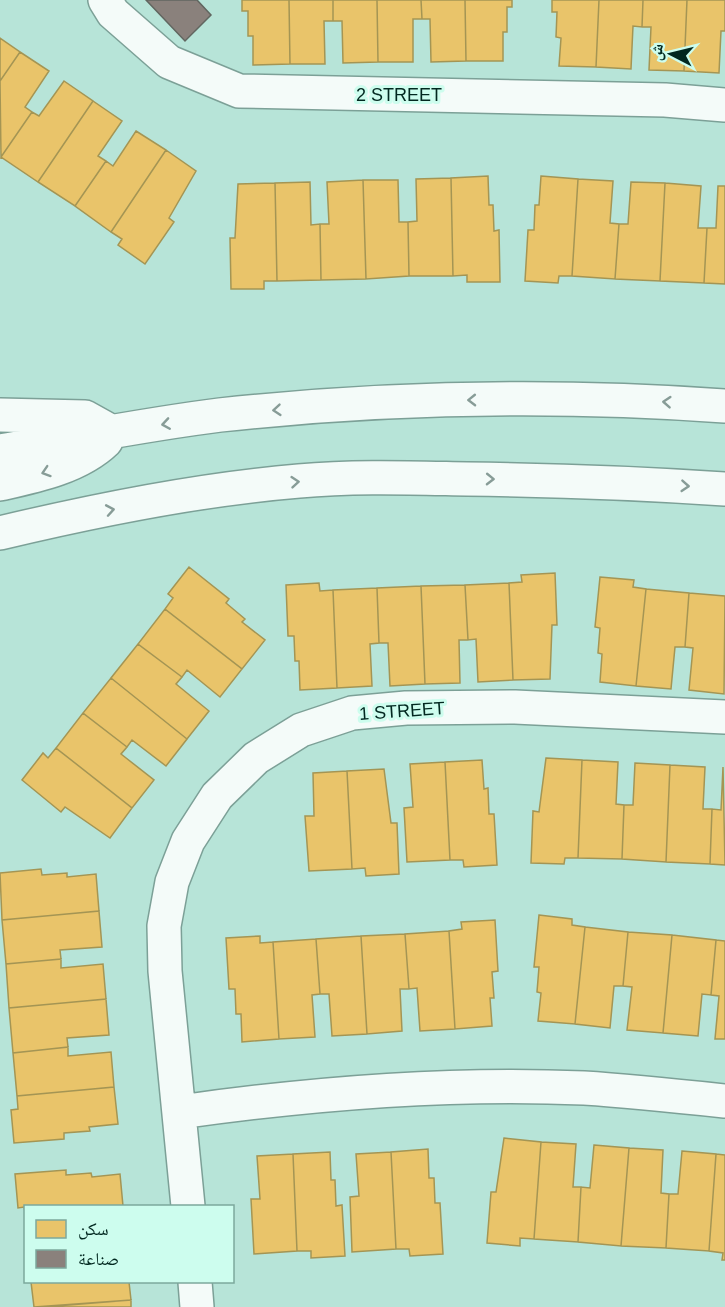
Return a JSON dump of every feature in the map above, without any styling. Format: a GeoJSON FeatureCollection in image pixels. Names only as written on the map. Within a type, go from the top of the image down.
{"type":"FeatureCollection","features":[{"type":"Feature","properties":{"kind":"street","name":"2 STREET"},"geometry":{"type":"LineString","coordinates":[[105,0],[113,13],[169,62],[239,91],[608,98],[725,105]]}},
{"type":"Feature","properties":{"kind":"street"},"geometry":{"type":"LineString","coordinates":[[0,451],[218,416],[410,401],[632,399],[725,406]]}},
{"type":"Feature","properties":{"kind":"street"},"geometry":{"type":"LineString","coordinates":[[0,415],[84,417],[114,433]]}},
{"type":"Feature","properties":{"kind":"street"},"geometry":{"type":"LineString","coordinates":[[0,484],[48,472],[78,460],[99,447],[114,433]]}},
{"type":"Feature","properties":{"kind":"street"},"geometry":{"type":"LineString","coordinates":[[0,533],[52,520],[237,488],[300,481],[389,478],[607,481],[725,489]]}},
{"type":"Feature","properties":{"kind":"street"},"geometry":{"type":"LineString","coordinates":[[0,544],[52,520]]}},
{"type":"Feature","properties":{"kind":"street","name":"1 STREET"},"geometry":{"type":"LineString","coordinates":[[188,1205],[165,971],[164,926],[172,882],[188,841],[217,796],[256,758],[302,730],[352,713],[406,708],[515,707],[725,717]]}},
{"type":"Feature","properties":{"kind":"street"},"geometry":{"type":"LineString","coordinates":[[180,1112],[260,1101],[421,1088],[584,1088],[725,1101]]}},
{"type":"Feature","properties":{"kind":"street"},"geometry":{"type":"LineString","coordinates":[[195,1283],[197,1307]]}},
{"type":"Feature","properties":{"kind":"building: سكن"},"geometry":{"type":"Polygon","coordinates":[[[242,0],[289,0],[290,64],[253,65],[253,36],[248,36],[248,11],[242,11],[242,0]]]}},
{"type":"Feature","properties":{"kind":"building: سكن"},"geometry":{"type":"Polygon","coordinates":[[[289,0],[333,0],[333,21],[324,21],[325,64],[290,64],[289,0]]]}},
{"type":"Feature","properties":{"kind":"building: سكن"},"geometry":{"type":"Polygon","coordinates":[[[333,0],[377,0],[378,62],[343,63],[342,21],[333,21],[333,0]]]}},
{"type":"Feature","properties":{"kind":"building: سكن"},"geometry":{"type":"Polygon","coordinates":[[[377,0],[421,0],[422,19],[413,19],[413,62],[378,62],[377,0]]]}},
{"type":"Feature","properties":{"kind":"building: سكن"},"geometry":{"type":"Polygon","coordinates":[[[421,0],[465,0],[466,61],[431,62],[430,19],[422,19],[421,0]]]}},
{"type":"Feature","properties":{"kind":"building: سكن"},"geometry":{"type":"Polygon","coordinates":[[[465,0],[512,0],[512,7],[507,7],[507,32],[503,32],[503,61],[466,61],[465,0]]]}},
{"type":"Feature","properties":{"kind":"building: سكن"},"geometry":{"type":"Polygon","coordinates":[[[552,0],[599,0],[596,67],[559,66],[561,38],[556,37],[557,12],[552,12],[552,0]]]}},
{"type":"Feature","properties":{"kind":"building: سكن"},"geometry":{"type":"Polygon","coordinates":[[[599,0],[643,0],[642,27],[633,26],[631,69],[596,67],[599,0]]]}},
{"type":"Feature","properties":{"kind":"building: سكن"},"geometry":{"type":"Polygon","coordinates":[[[643,0],[687,0],[684,71],[649,70],[651,27],[642,27],[643,0]]]}},
{"type":"Feature","properties":{"kind":"building: سكن"},"geometry":{"type":"Polygon","coordinates":[[[687,0],[725,0],[725,31],[721,31],[719,73],[684,71],[687,0]]]}},
{"type":"Feature","properties":{"kind":"building: سكن"},"geometry":{"type":"Polygon","coordinates":[[[0,38],[20,52],[0,81],[0,38]]]}},
{"type":"Feature","properties":{"kind":"building: سكن"},"geometry":{"type":"Polygon","coordinates":[[[20,52],[49,71],[25,107],[32,112],[1,157],[0,81],[20,52]]]}},
{"type":"Feature","properties":{"kind":"building: سكن"},"geometry":{"type":"Polygon","coordinates":[[[64,81],[93,101],[38,182],[1,157],[32,112],[39,116],[64,81]]]}},
{"type":"Feature","properties":{"kind":"building: سكن"},"geometry":{"type":"Polygon","coordinates":[[[93,101],[122,121],[98,156],[106,161],[75,206],[38,182],[93,101]]]}},
{"type":"Feature","properties":{"kind":"building: سكن"},"geometry":{"type":"Polygon","coordinates":[[[136,131],[166,150],[111,232],[75,206],[106,161],[113,166],[136,131]]]}},
{"type":"Feature","properties":{"kind":"building: سكن"},"geometry":{"type":"Polygon","coordinates":[[[166,150],[196,171],[169,218],[174,222],[145,264],[118,245],[122,239],[111,232],[166,150]]]}},
{"type":"Feature","properties":{"kind":"building: سكن"},"geometry":{"type":"Polygon","coordinates":[[[488,176],[489,205],[493,205],[494,231],[499,230],[500,282],[467,282],[467,275],[453,276],[451,178],[488,176]]]}},
{"type":"Feature","properties":{"kind":"building: سكن"},"geometry":{"type":"Polygon","coordinates":[[[541,176],[578,179],[572,276],[559,276],[558,283],[525,281],[528,230],[534,230],[535,205],[539,205],[541,176]]]}},
{"type":"Feature","properties":{"kind":"building: سكن"},"geometry":{"type":"Polygon","coordinates":[[[451,178],[453,276],[409,276],[408,222],[417,221],[416,179],[451,178]]]}},
{"type":"Feature","properties":{"kind":"building: سكن"},"geometry":{"type":"Polygon","coordinates":[[[578,179],[613,181],[610,223],[619,224],[615,279],[572,276],[578,179]]]}},
{"type":"Feature","properties":{"kind":"building: سكن"},"geometry":{"type":"Polygon","coordinates":[[[363,180],[398,180],[399,222],[408,222],[409,276],[366,279],[363,180]]]}},
{"type":"Feature","properties":{"kind":"building: سكن"},"geometry":{"type":"Polygon","coordinates":[[[363,180],[366,279],[321,280],[320,224],[329,224],[327,182],[363,180]]]}},
{"type":"Feature","properties":{"kind":"building: سكن"},"geometry":{"type":"Polygon","coordinates":[[[310,182],[311,225],[320,224],[321,280],[277,281],[275,183],[310,182]]]}},
{"type":"Feature","properties":{"kind":"building: سكن"},"geometry":{"type":"Polygon","coordinates":[[[631,182],[665,183],[660,281],[615,279],[619,224],[628,224],[631,182]]]}},
{"type":"Feature","properties":{"kind":"building: سكن"},"geometry":{"type":"Polygon","coordinates":[[[275,183],[277,281],[264,281],[264,289],[231,289],[230,238],[235,238],[238,184],[275,183]]]}},
{"type":"Feature","properties":{"kind":"building: سكن"},"geometry":{"type":"Polygon","coordinates":[[[665,183],[701,186],[698,228],[707,228],[704,283],[660,281],[665,183]]]}},
{"type":"Feature","properties":{"kind":"building: سكن"},"geometry":{"type":"Polygon","coordinates":[[[718,186],[725,186],[725,284],[704,283],[707,228],[716,228],[718,186]]]}},
{"type":"Feature","properties":{"kind":"building: سكن"},"geometry":{"type":"Polygon","coordinates":[[[189,567],[229,599],[226,603],[245,619],[242,622],[265,640],[242,669],[165,609],[173,598],[168,594],[189,567]]]}},
{"type":"Feature","properties":{"kind":"building: سكن"},"geometry":{"type":"Polygon","coordinates":[[[555,573],[557,625],[552,625],[550,679],[513,680],[509,583],[522,582],[521,575],[555,573]]]}},
{"type":"Feature","properties":{"kind":"building: سكن"},"geometry":{"type":"Polygon","coordinates":[[[600,577],[634,580],[633,587],[646,589],[636,686],[600,682],[602,654],[598,653],[600,628],[595,627],[600,577]]]}},
{"type":"Feature","properties":{"kind":"building: سكن"},"geometry":{"type":"Polygon","coordinates":[[[319,583],[320,591],[333,590],[337,688],[300,690],[299,661],[295,661],[294,636],[288,636],[286,585],[319,583]]]}},
{"type":"Feature","properties":{"kind":"building: سكن"},"geometry":{"type":"Polygon","coordinates":[[[509,583],[513,680],[478,682],[476,639],[468,640],[465,585],[509,583]]]}},
{"type":"Feature","properties":{"kind":"building: سكن"},"geometry":{"type":"Polygon","coordinates":[[[465,585],[468,640],[459,640],[460,683],[425,684],[421,586],[465,585]]]}},
{"type":"Feature","properties":{"kind":"building: سكن"},"geometry":{"type":"Polygon","coordinates":[[[421,586],[425,684],[390,686],[388,643],[379,643],[377,588],[421,586]]]}},
{"type":"Feature","properties":{"kind":"building: سكن"},"geometry":{"type":"Polygon","coordinates":[[[377,588],[379,643],[370,644],[372,686],[337,688],[333,590],[377,588]]]}},
{"type":"Feature","properties":{"kind":"building: سكن"},"geometry":{"type":"Polygon","coordinates":[[[646,589],[689,593],[685,647],[675,647],[671,689],[636,686],[646,589]]]}},
{"type":"Feature","properties":{"kind":"building: سكن"},"geometry":{"type":"Polygon","coordinates":[[[689,593],[725,596],[724,694],[689,690],[693,648],[685,647],[689,593]]]}},
{"type":"Feature","properties":{"kind":"building: سكن"},"geometry":{"type":"Polygon","coordinates":[[[165,609],[242,669],[220,697],[187,670],[182,677],[138,644],[165,609]]]}},
{"type":"Feature","properties":{"kind":"building: سكن"},"geometry":{"type":"Polygon","coordinates":[[[138,644],[182,677],[176,684],[209,711],[187,739],[111,678],[138,644]]]}},
{"type":"Feature","properties":{"kind":"building: سكن"},"geometry":{"type":"Polygon","coordinates":[[[111,678],[187,739],[166,766],[132,740],[127,747],[83,713],[111,678]]]}},
{"type":"Feature","properties":{"kind":"building: سكن"},"geometry":{"type":"Polygon","coordinates":[[[83,713],[127,747],[121,754],[154,780],[132,808],[56,748],[83,713]]]}},
{"type":"Feature","properties":{"kind":"building: سكن"},"geometry":{"type":"Polygon","coordinates":[[[56,748],[132,808],[110,838],[65,807],[61,812],[22,780],[43,753],[48,758],[56,748]]]}},
{"type":"Feature","properties":{"kind":"building: سكن"},"geometry":{"type":"Polygon","coordinates":[[[546,758],[582,760],[578,858],[565,858],[564,864],[531,863],[533,811],[539,812],[546,758]]]}},
{"type":"Feature","properties":{"kind":"building: سكن"},"geometry":{"type":"Polygon","coordinates":[[[482,760],[484,789],[488,788],[489,814],[494,814],[497,865],[464,867],[463,860],[450,860],[445,762],[482,760]]]}},
{"type":"Feature","properties":{"kind":"building: سكن"},"geometry":{"type":"Polygon","coordinates":[[[582,760],[618,762],[616,804],[624,805],[622,859],[578,858],[582,760]]]}},
{"type":"Feature","properties":{"kind":"building: سكن"},"geometry":{"type":"Polygon","coordinates":[[[445,762],[450,860],[407,862],[404,808],[413,807],[410,764],[445,762]]]}},
{"type":"Feature","properties":{"kind":"building: سكن"},"geometry":{"type":"Polygon","coordinates":[[[635,763],[670,765],[666,862],[622,859],[624,805],[633,805],[635,763]]]}},
{"type":"Feature","properties":{"kind":"building: سكن"},"geometry":{"type":"Polygon","coordinates":[[[670,765],[705,767],[703,809],[712,809],[710,864],[666,862],[670,765]]]}},
{"type":"Feature","properties":{"kind":"building: سكن"},"geometry":{"type":"Polygon","coordinates":[[[723,767],[725,865],[710,864],[712,809],[721,810],[723,767]]]}},
{"type":"Feature","properties":{"kind":"building: سكن"},"geometry":{"type":"Polygon","coordinates":[[[384,769],[391,823],[397,823],[399,874],[366,876],[365,868],[352,869],[347,771],[384,769]]]}},
{"type":"Feature","properties":{"kind":"building: سكن"},"geometry":{"type":"Polygon","coordinates":[[[347,771],[352,869],[309,871],[305,816],[314,816],[313,773],[347,771]]]}},
{"type":"Feature","properties":{"kind":"building: سكن"},"geometry":{"type":"Polygon","coordinates":[[[41,869],[42,875],[67,873],[67,877],[96,874],[99,911],[2,920],[0,873],[41,869]]]}},
{"type":"Feature","properties":{"kind":"building: سكن"},"geometry":{"type":"Polygon","coordinates":[[[99,911],[102,947],[60,950],[61,959],[6,964],[2,920],[99,911]]]}},
{"type":"Feature","properties":{"kind":"building: سكن"},"geometry":{"type":"Polygon","coordinates":[[[539,915],[572,919],[572,925],[585,927],[575,1024],[538,1021],[541,993],[537,992],[539,967],[534,967],[539,915]]]}},
{"type":"Feature","properties":{"kind":"building: سكن"},"geometry":{"type":"Polygon","coordinates":[[[495,920],[498,971],[492,972],[494,998],[490,998],[492,1026],[455,1029],[449,931],[462,929],[461,922],[495,920]]]}},
{"type":"Feature","properties":{"kind":"building: سكن"},"geometry":{"type":"Polygon","coordinates":[[[585,927],[628,932],[623,986],[614,986],[610,1028],[575,1024],[585,927]]]}},
{"type":"Feature","properties":{"kind":"building: سكن"},"geometry":{"type":"Polygon","coordinates":[[[449,931],[455,1029],[420,1031],[417,988],[409,989],[405,934],[449,931]]]}},
{"type":"Feature","properties":{"kind":"building: سكن"},"geometry":{"type":"Polygon","coordinates":[[[628,932],[672,935],[663,1033],[627,1030],[632,987],[623,986],[628,932]]]}},
{"type":"Feature","properties":{"kind":"building: سكن"},"geometry":{"type":"Polygon","coordinates":[[[405,934],[409,989],[400,989],[402,1031],[367,1034],[361,936],[405,934]]]}},
{"type":"Feature","properties":{"kind":"building: سكن"},"geometry":{"type":"Polygon","coordinates":[[[672,935],[716,940],[711,995],[702,994],[698,1036],[663,1033],[672,935]]]}},
{"type":"Feature","properties":{"kind":"building: سكن"},"geometry":{"type":"Polygon","coordinates":[[[260,936],[260,943],[273,942],[279,1039],[242,1042],[241,1014],[236,1014],[235,989],[229,989],[226,938],[260,936]]]}},
{"type":"Feature","properties":{"kind":"building: سكن"},"geometry":{"type":"Polygon","coordinates":[[[361,936],[367,1034],[332,1036],[329,994],[320,994],[316,939],[361,936]]]}},
{"type":"Feature","properties":{"kind":"building: سكن"},"geometry":{"type":"Polygon","coordinates":[[[316,939],[320,994],[312,995],[315,1037],[279,1039],[273,942],[316,939]]]}},
{"type":"Feature","properties":{"kind":"building: سكن"},"geometry":{"type":"Polygon","coordinates":[[[716,940],[725,941],[725,1039],[715,1039],[719,996],[711,995],[716,940]]]}},
{"type":"Feature","properties":{"kind":"building: سكن"},"geometry":{"type":"Polygon","coordinates":[[[61,959],[61,968],[103,964],[106,999],[9,1008],[6,964],[61,959]]]}},
{"type":"Feature","properties":{"kind":"building: سكن"},"geometry":{"type":"Polygon","coordinates":[[[106,999],[109,1035],[67,1038],[68,1047],[13,1053],[9,1008],[106,999]]]}},
{"type":"Feature","properties":{"kind":"building: سكن"},"geometry":{"type":"Polygon","coordinates":[[[68,1047],[68,1056],[111,1052],[114,1087],[17,1096],[13,1053],[68,1047]]]}},
{"type":"Feature","properties":{"kind":"building: سكن"},"geometry":{"type":"Polygon","coordinates":[[[114,1087],[118,1124],[89,1127],[90,1131],[64,1133],[64,1139],[14,1143],[11,1110],[18,1109],[17,1096],[114,1087]]]}},
{"type":"Feature","properties":{"kind":"building: سكن"},"geometry":{"type":"Polygon","coordinates":[[[504,1138],[541,1142],[534,1239],[520,1238],[520,1246],[487,1243],[491,1192],[496,1192],[504,1138]]]}},
{"type":"Feature","properties":{"kind":"building: سكن"},"geometry":{"type":"Polygon","coordinates":[[[541,1142],[576,1144],[573,1187],[581,1187],[578,1242],[534,1239],[541,1142]]]}},
{"type":"Feature","properties":{"kind":"building: سكن"},"geometry":{"type":"Polygon","coordinates":[[[594,1145],[629,1148],[621,1246],[578,1242],[581,1187],[590,1188],[594,1145]]]}},
{"type":"Feature","properties":{"kind":"building: سكن"},"geometry":{"type":"Polygon","coordinates":[[[629,1148],[663,1150],[661,1193],[669,1194],[666,1248],[621,1246],[629,1148]]]}},
{"type":"Feature","properties":{"kind":"building: سكن"},"geometry":{"type":"Polygon","coordinates":[[[428,1149],[429,1178],[434,1178],[435,1203],[440,1203],[443,1254],[410,1256],[409,1249],[396,1249],[391,1152],[428,1149]]]}},
{"type":"Feature","properties":{"kind":"building: سكن"},"geometry":{"type":"Polygon","coordinates":[[[682,1151],[716,1154],[709,1251],[666,1248],[669,1194],[678,1194],[682,1151]]]}},
{"type":"Feature","properties":{"kind":"building: سكن"},"geometry":{"type":"Polygon","coordinates":[[[330,1152],[331,1180],[335,1180],[336,1206],[342,1205],[345,1256],[311,1258],[311,1251],[297,1251],[293,1154],[330,1152]]]}},
{"type":"Feature","properties":{"kind":"building: سكن"},"geometry":{"type":"Polygon","coordinates":[[[391,1152],[396,1249],[352,1252],[350,1197],[359,1196],[356,1154],[391,1152]]]}},
{"type":"Feature","properties":{"kind":"building: سكن"},"geometry":{"type":"Polygon","coordinates":[[[293,1154],[297,1251],[254,1254],[251,1199],[260,1199],[257,1156],[293,1154]]]}},
{"type":"Feature","properties":{"kind":"building: سكن"},"geometry":{"type":"Polygon","coordinates":[[[716,1154],[725,1155],[725,1260],[722,1260],[723,1253],[709,1251],[716,1154]]]}},
{"type":"Feature","properties":{"kind":"building: سكن"},"geometry":{"type":"Polygon","coordinates":[[[66,1170],[66,1175],[91,1173],[92,1177],[120,1174],[123,1205],[24,1205],[18,1208],[15,1174],[66,1170]]]}},
{"type":"Feature","properties":{"kind":"building: سكن"},"geometry":{"type":"Polygon","coordinates":[[[31,1283],[129,1283],[131,1300],[34,1307],[31,1283]]]}},
{"type":"Feature","properties":{"kind":"building: سكن"},"geometry":{"type":"Polygon","coordinates":[[[131,1300],[131,1307],[44,1307],[131,1300]]]}},
{"type":"Feature","properties":{"kind":"building: صناعة"},"geometry":{"type":"Polygon","coordinates":[[[146,0],[197,0],[211,15],[185,41],[146,0]]]}}]}
